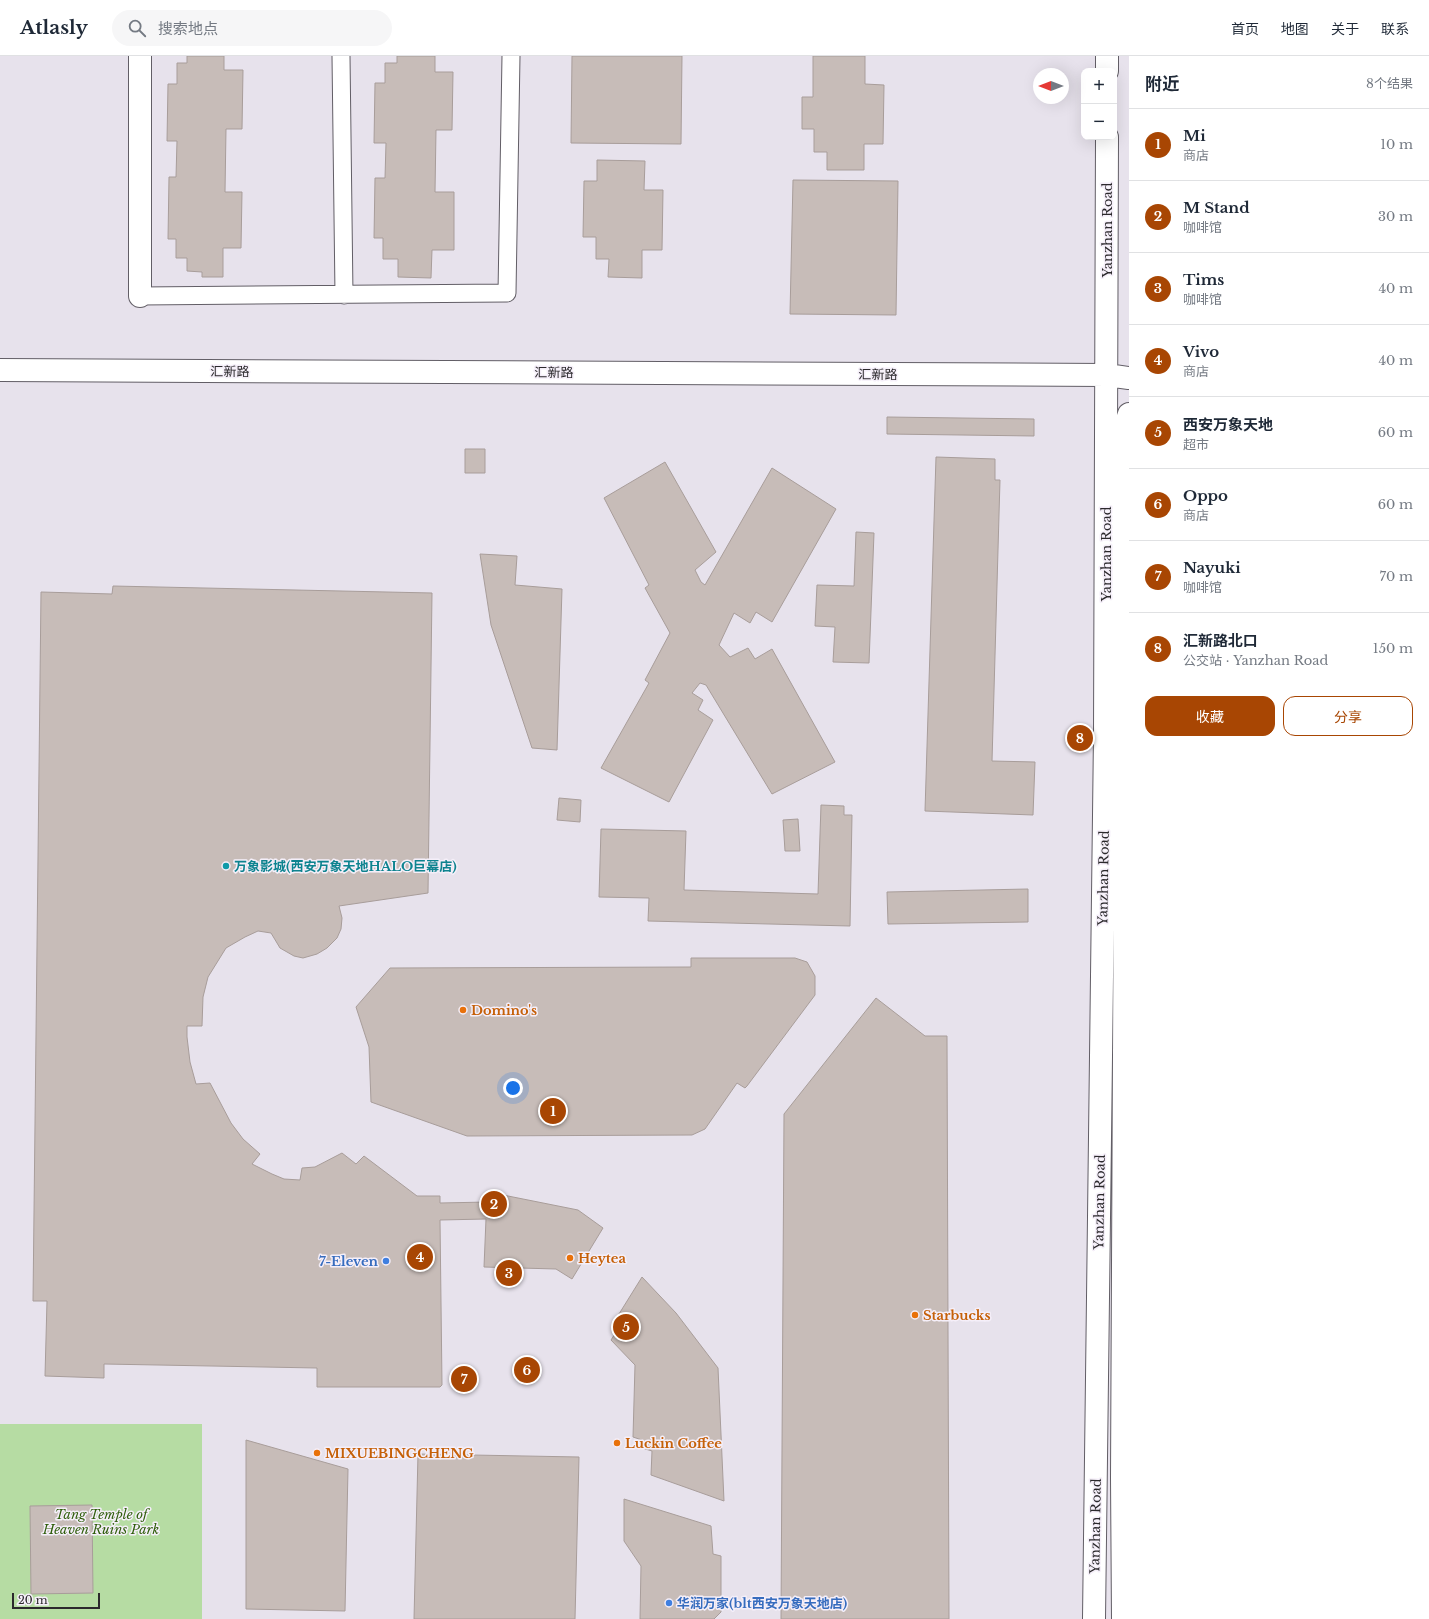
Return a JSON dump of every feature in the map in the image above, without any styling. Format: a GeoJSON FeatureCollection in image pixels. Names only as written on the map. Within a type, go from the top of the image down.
{"type":"FeatureCollection","features":[{"type":"Feature","properties":{"kind":"main road"},"geometry":{"type":"LineString","coordinates":[[140,56],[140,296]]}},
{"type":"Feature","properties":{"kind":"main road"},"geometry":{"type":"LineString","coordinates":[[1107,56],[1107,68]]}},
{"type":"Feature","properties":{"kind":"main road","name":"Yanzhan Road"},"geometry":{"type":"LineString","coordinates":[[1094,1619],[1105,735],[1107,140]]}},
{"type":"Feature","properties":{"kind":"main road","name":"汇新路"},"geometry":{"type":"LineString","coordinates":[[0,370],[1107,375],[1129,378]]}},
{"type":"Feature","properties":{"kind":"main road"},"geometry":{"type":"LineString","coordinates":[[1107,375],[1128,418]]}},
{"type":"Feature","properties":{"kind":"main road","name":"Yanzhan Road"},"geometry":{"type":"LineString","coordinates":[[1123,1619],[1125,1478],[1128,418]]}},
{"type":"Feature","properties":{"kind":"lane"},"geometry":{"type":"LineString","coordinates":[[341,56],[344,294]]}},
{"type":"Feature","properties":{"kind":"lane"},"geometry":{"type":"LineString","coordinates":[[140,296],[507,293],[511,56]]}},
{"type":"Feature","properties":{"kind":"green space","name":"Tang Temple of Heaven Ruins Park"},"geometry":{"type":"Polygon","coordinates":[[[0,1424],[202,1424],[202,1619],[0,1619],[0,1424]]]}},
{"type":"Feature","properties":{"kind":"building"},"geometry":{"type":"Polygon","coordinates":[[[187,56],[224,56],[224,70],[243,70],[242,129],[226,129],[225,192],[242,192],[241,248],[223,248],[223,277],[202,277],[202,272],[187,271],[187,258],[176,258],[176,239],[168,239],[169,177],[176,177],[177,141],[167,141],[168,84],[177,84],[177,63],[187,63],[187,56]]]}},
{"type":"Feature","properties":{"kind":"building"},"geometry":{"type":"Polygon","coordinates":[[[397,56],[435,56],[435,72],[453,72],[452,130],[436,130],[435,192],[454,192],[454,250],[432,250],[431,278],[398,277],[398,259],[383,259],[383,238],[374,238],[375,178],[385,178],[386,143],[374,143],[375,83],[385,83],[385,63],[397,63],[397,56]]]}},
{"type":"Feature","properties":{"kind":"building"},"geometry":{"type":"Polygon","coordinates":[[[572,56],[682,56],[681,144],[571,143],[572,56]]]}},
{"type":"Feature","properties":{"kind":"building"},"geometry":{"type":"Polygon","coordinates":[[[813,56],[865,56],[865,84],[884,85],[883,144],[864,144],[864,170],[827,170],[827,152],[814,152],[814,129],[802,129],[802,97],[813,97],[813,56]]]}},
{"type":"Feature","properties":{"kind":"building"},"geometry":{"type":"Polygon","coordinates":[[[597,160],[645,161],[644,190],[663,190],[662,250],[642,250],[642,278],[608,277],[609,259],[596,259],[596,237],[583,237],[584,181],[597,181],[597,160]]]}},
{"type":"Feature","properties":{"kind":"building"},"geometry":{"type":"Polygon","coordinates":[[[793,180],[898,181],[896,315],[790,314],[793,180]]]}},
{"type":"Feature","properties":{"kind":"building"},"geometry":{"type":"Polygon","coordinates":[[[887,417],[1034,419],[1034,436],[887,434],[887,417]]]}},
{"type":"Feature","properties":{"kind":"building"},"geometry":{"type":"Polygon","coordinates":[[[465,449],[485,449],[485,473],[465,473],[465,449]]]}},
{"type":"Feature","properties":{"kind":"building"},"geometry":{"type":"Polygon","coordinates":[[[936,457],[995,459],[995,480],[1000,480],[992,761],[1035,762],[1033,815],[925,811],[936,457]]]}},
{"type":"Feature","properties":{"kind":"building"},"geometry":{"type":"Polygon","coordinates":[[[665,462],[716,552],[695,570],[701,582],[705,585],[772,468],[836,509],[772,622],[756,612],[750,623],[734,613],[719,645],[730,657],[748,648],[755,659],[772,649],[835,762],[772,794],[706,685],[700,683],[692,693],[703,700],[698,710],[713,720],[669,802],[601,768],[649,683],[645,680],[670,633],[645,588],[649,585],[604,498],[665,462]]]}},
{"type":"Feature","properties":{"kind":"building"},"geometry":{"type":"Polygon","coordinates":[[[856,532],[874,533],[869,663],[833,662],[835,627],[815,626],[817,585],[854,586],[856,532]]]}},
{"type":"Feature","properties":{"kind":"building"},"geometry":{"type":"Polygon","coordinates":[[[480,554],[517,556],[515,585],[562,589],[557,750],[532,748],[491,625],[480,554]]]}},
{"type":"Feature","properties":{"kind":"building"},"geometry":{"type":"Polygon","coordinates":[[[113,586],[432,593],[428,893],[339,906],[342,918],[341,929],[337,938],[327,948],[317,954],[303,958],[294,956],[280,948],[271,933],[258,931],[226,948],[208,977],[203,997],[202,1026],[187,1026],[187,1037],[190,1062],[196,1084],[210,1083],[231,1123],[243,1139],[260,1154],[252,1164],[272,1174],[284,1179],[300,1180],[302,1168],[315,1167],[342,1153],[356,1164],[364,1156],[417,1196],[440,1196],[440,1203],[488,1202],[488,1192],[578,1210],[603,1228],[572,1279],[556,1269],[484,1267],[486,1219],[440,1220],[442,1385],[440,1387],[317,1387],[317,1368],[104,1364],[104,1378],[45,1376],[47,1301],[33,1301],[41,592],[112,594],[113,586]]]}},
{"type":"Feature","properties":{"kind":"building"},"geometry":{"type":"Polygon","coordinates":[[[559,798],[581,800],[580,822],[557,820],[559,798]]]}},
{"type":"Feature","properties":{"kind":"building"},"geometry":{"type":"Polygon","coordinates":[[[821,805],[844,806],[844,815],[852,815],[850,926],[648,921],[649,898],[599,897],[601,829],[686,831],[684,890],[818,894],[821,805]]]}},
{"type":"Feature","properties":{"kind":"building"},"geometry":{"type":"Polygon","coordinates":[[[798,819],[800,851],[785,851],[783,820],[798,819]]]}},
{"type":"Feature","properties":{"kind":"building"},"geometry":{"type":"Polygon","coordinates":[[[1028,889],[1028,922],[888,924],[887,892],[1028,889]]]}},
{"type":"Feature","properties":{"kind":"building"},"geometry":{"type":"Polygon","coordinates":[[[691,958],[795,958],[807,962],[815,976],[815,995],[747,1086],[745,1088],[737,1083],[705,1129],[692,1135],[467,1136],[371,1102],[369,1047],[356,1007],[390,968],[691,967],[691,958]]]}},
{"type":"Feature","properties":{"kind":"building"},"geometry":{"type":"Polygon","coordinates":[[[876,998],[925,1036],[947,1036],[949,1619],[781,1619],[784,1114],[876,998]]]}},
{"type":"Feature","properties":{"kind":"building"},"geometry":{"type":"Polygon","coordinates":[[[642,1277],[676,1313],[718,1368],[724,1501],[651,1475],[652,1451],[642,1448],[642,1440],[633,1437],[635,1365],[611,1340],[620,1326],[614,1324],[614,1322],[642,1277]]]}},
{"type":"Feature","properties":{"kind":"building"},"geometry":{"type":"Polygon","coordinates":[[[246,1440],[348,1469],[345,1611],[246,1609],[246,1440]]]}},
{"type":"Feature","properties":{"kind":"building"},"geometry":{"type":"Polygon","coordinates":[[[418,1454],[579,1457],[575,1619],[414,1619],[418,1454]]]}},
{"type":"Feature","properties":{"kind":"building"},"geometry":{"type":"Polygon","coordinates":[[[624,1499],[711,1526],[713,1554],[721,1556],[721,1612],[714,1619],[640,1619],[641,1566],[624,1541],[624,1499]]]}},
{"type":"Feature","properties":{"kind":"building"},"geometry":{"type":"Polygon","coordinates":[[[92,1505],[93,1593],[31,1594],[30,1506],[92,1505]]]}},
{"type":"Feature","properties":{"kind":"place","name":"汇新路北口"},"geometry":{"type":"Point","coordinates":[1080,738]}},
{"type":"Feature","properties":{"kind":"place","name":"万象影城(西安万象天地HALO巨幕店)"},"geometry":{"type":"Point","coordinates":[226,866]}},
{"type":"Feature","properties":{"kind":"place","name":"Domino's"},"geometry":{"type":"Point","coordinates":[463,1010]}},
{"type":"Feature","properties":{"kind":"place","name":"Mi"},"geometry":{"type":"Point","coordinates":[553,1111]}},
{"type":"Feature","properties":{"kind":"place","name":"M Stand"},"geometry":{"type":"Point","coordinates":[494,1204]}},
{"type":"Feature","properties":{"kind":"place","name":"Vivo"},"geometry":{"type":"Point","coordinates":[420,1257]}},
{"type":"Feature","properties":{"kind":"place","name":"Heytea"},"geometry":{"type":"Point","coordinates":[570,1258]}},
{"type":"Feature","properties":{"kind":"place","name":"7-Eleven"},"geometry":{"type":"Point","coordinates":[386,1261]}},
{"type":"Feature","properties":{"kind":"place","name":"Tims"},"geometry":{"type":"Point","coordinates":[509,1273]}},
{"type":"Feature","properties":{"kind":"place","name":"Starbucks"},"geometry":{"type":"Point","coordinates":[915,1315]}},
{"type":"Feature","properties":{"kind":"place","name":"西安万象天地"},"geometry":{"type":"Point","coordinates":[626,1327]}},
{"type":"Feature","properties":{"kind":"place","name":"Oppo"},"geometry":{"type":"Point","coordinates":[527,1370]}},
{"type":"Feature","properties":{"kind":"place","name":"Nayuki"},"geometry":{"type":"Point","coordinates":[464,1379]}},
{"type":"Feature","properties":{"kind":"place","name":"Luckin Coffee"},"geometry":{"type":"Point","coordinates":[617,1443]}},
{"type":"Feature","properties":{"kind":"place","name":"MIXUEBINGCHENG"},"geometry":{"type":"Point","coordinates":[317,1453]}},
{"type":"Feature","properties":{"kind":"place","name":"华润万家(blt西安万象天地店)"},"geometry":{"type":"Point","coordinates":[669,1603]}}]}
